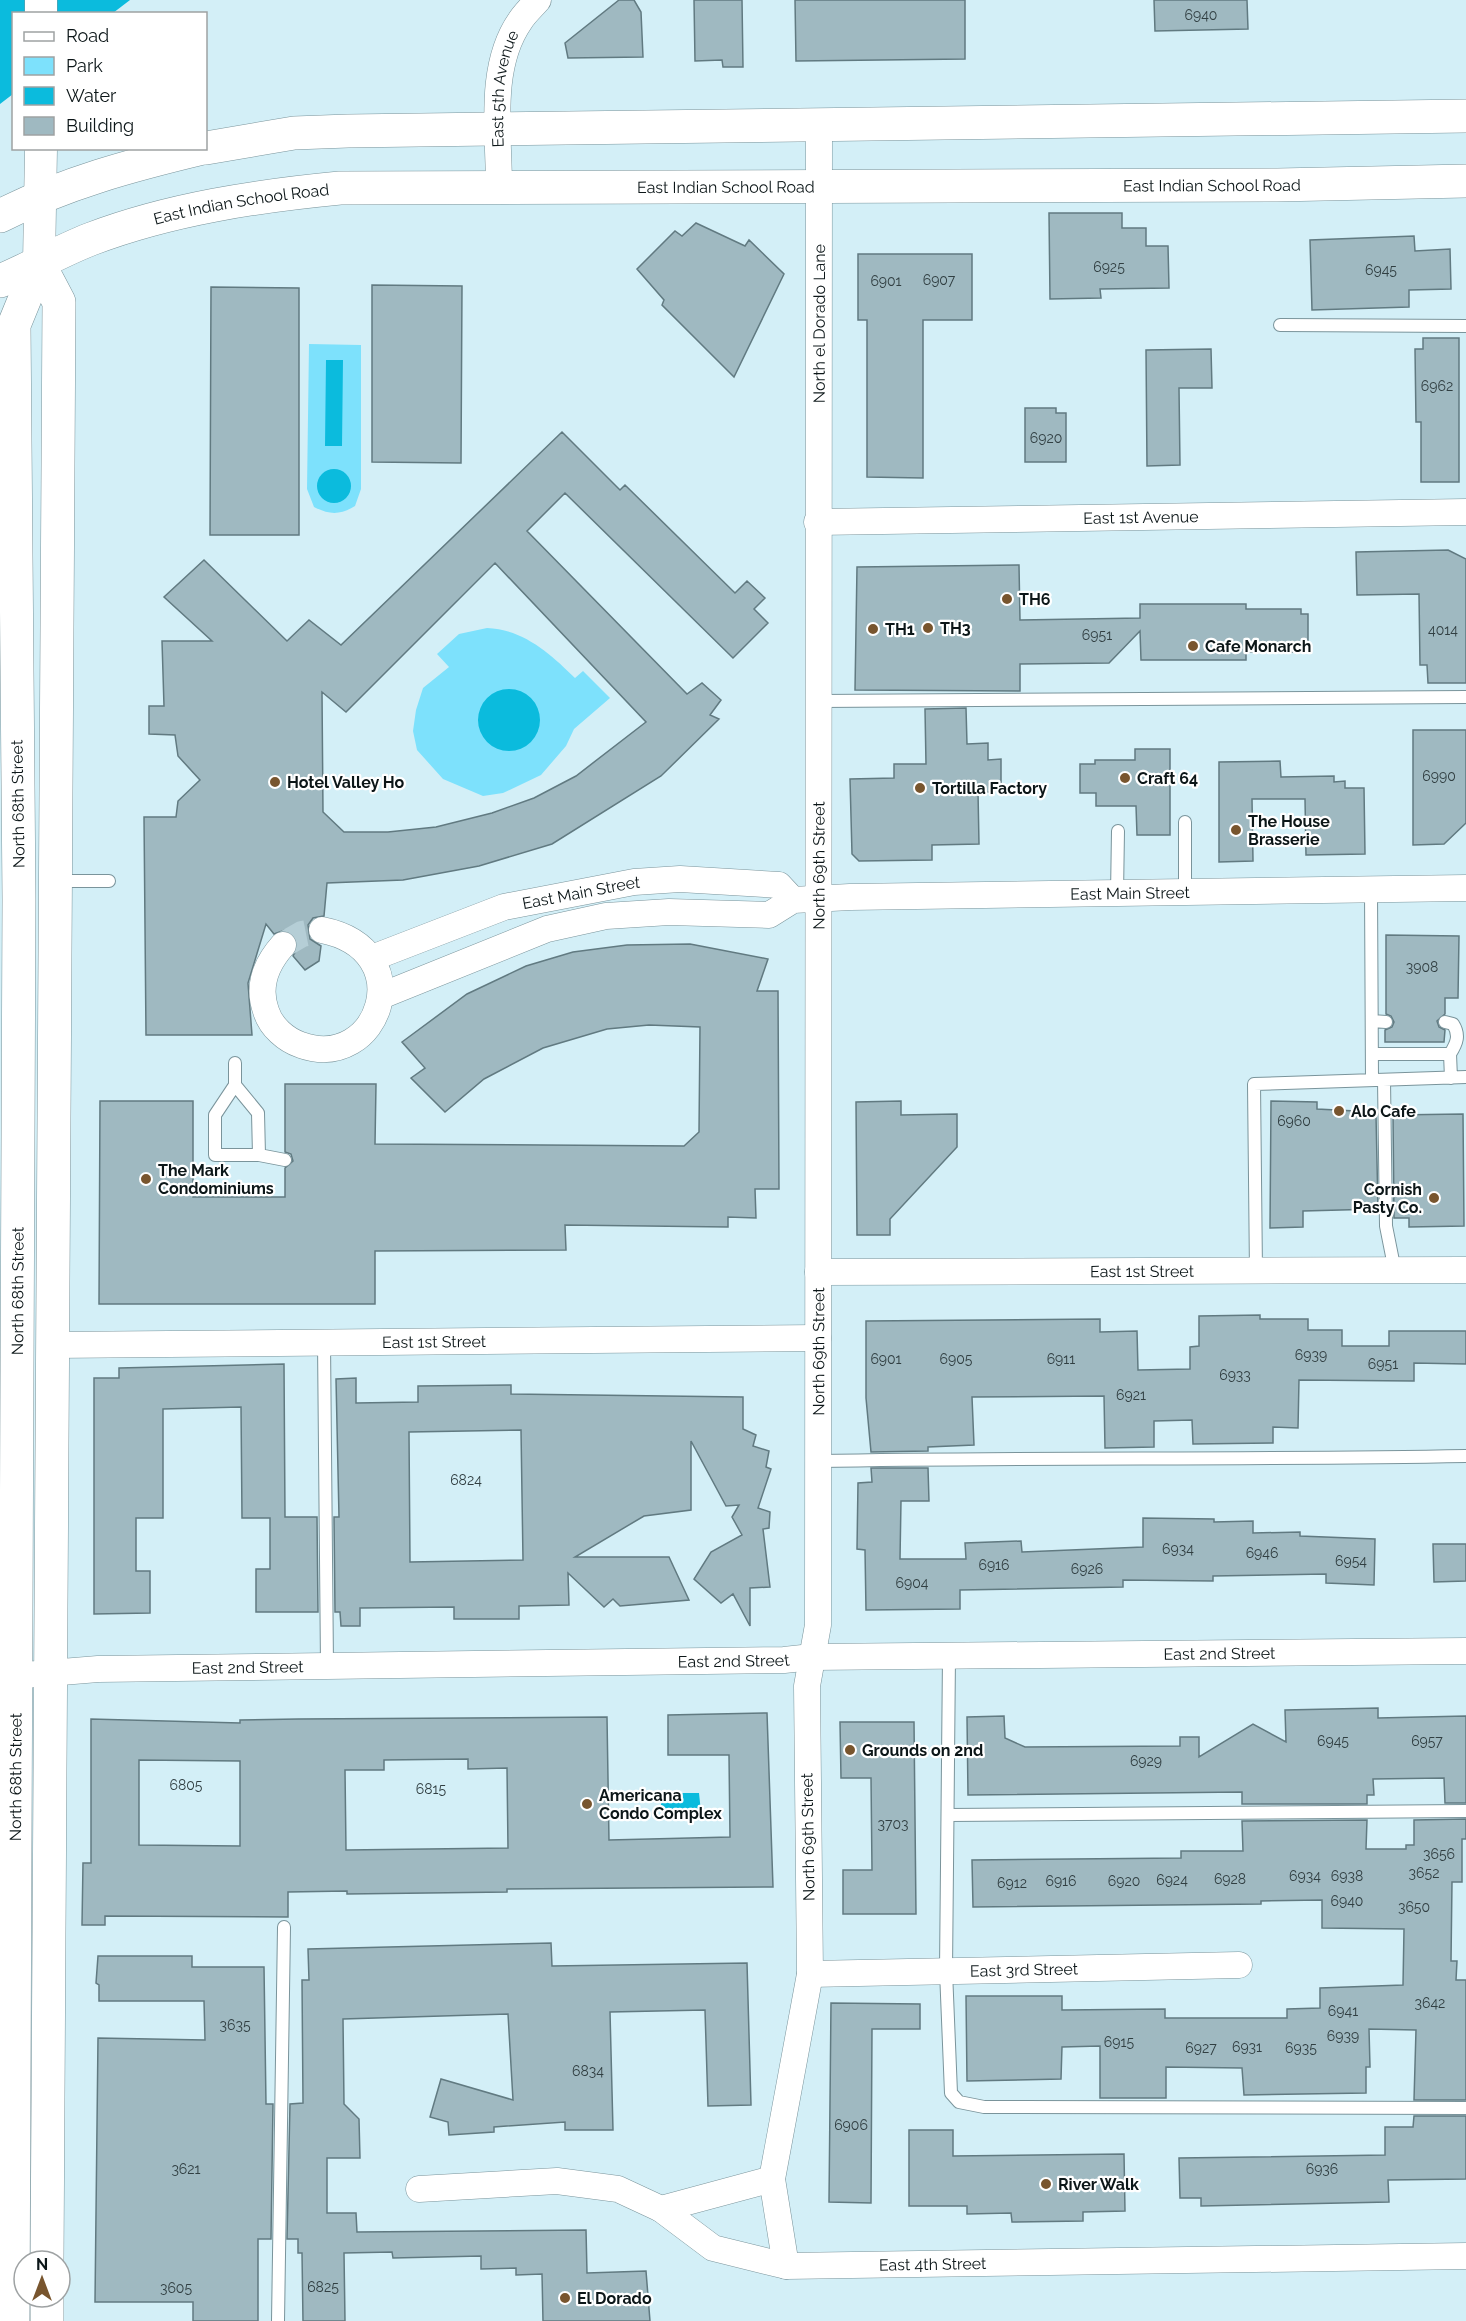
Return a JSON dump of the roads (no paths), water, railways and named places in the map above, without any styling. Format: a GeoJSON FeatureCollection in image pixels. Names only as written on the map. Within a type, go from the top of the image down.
{"type":"FeatureCollection","features":[{"type":"Feature","properties":{"kind":"main road"},"geometry":{"type":"LineString","coordinates":[[207,148],[294,133],[499,128],[1466,116]]}},
{"type":"Feature","properties":{"kind":"main road"},"geometry":{"type":"LineString","coordinates":[[0,216],[41,195],[116,169],[196,150]]}},
{"type":"Feature","properties":{"kind":"main road","name":"East Indian School Road"},"geometry":{"type":"LineString","coordinates":[[0,281],[91,239],[179,212],[261,197],[340,188],[1277,185],[1466,181]]}},
{"type":"Feature","properties":{"kind":"main road","name":"North 68th Street"},"geometry":{"type":"LineString","coordinates":[[13,2321],[7,2178],[8,1677],[13,1242],[9,1080],[16,893],[9,742],[7,395],[14,325],[39,264]]}},
{"type":"Feature","properties":{"kind":"main road","name":"North 68th Street"},"geometry":{"type":"LineString","coordinates":[[39,264],[59,302],[47,2249]]}},
{"type":"Feature","properties":{"kind":"main road"},"geometry":{"type":"LineString","coordinates":[[16,893],[54,881]]}},
{"type":"Feature","properties":{"kind":"street","name":"East 5th Avenue"},"geometry":{"type":"LineString","coordinates":[[499,187],[499,76],[504,54],[520,21],[538,0]]}},
{"type":"Feature","properties":{"kind":"street","name":"North el Dorado Lane"},"geometry":{"type":"LineString","coordinates":[[817,522],[819,124]]}},
{"type":"Feature","properties":{"kind":"street","name":"North 68th Street"},"geometry":{"type":"LineString","coordinates":[[39,264],[41,150]]}},
{"type":"Feature","properties":{"kind":"street","name":"East 1st Avenue"},"geometry":{"type":"LineString","coordinates":[[817,522],[1466,512]]}},
{"type":"Feature","properties":{"kind":"street","name":"North 69th Street"},"geometry":{"type":"LineString","coordinates":[[786,2266],[772,2179],[810,1974],[807,1686],[818,1625],[817,522]]}},
{"type":"Feature","properties":{"kind":"street","name":"East Main Street"},"geometry":{"type":"LineString","coordinates":[[372,958],[504,907],[634,882],[680,879],[779,885],[793,900]]}},
{"type":"Feature","properties":{"kind":"street","name":"East Main Street"},"geometry":{"type":"LineString","coordinates":[[381,996],[546,929],[606,916],[669,912],[769,915],[793,900],[819,899],[1466,888]]}},
{"type":"Feature","properties":{"kind":"street"},"geometry":{"type":"LineString","coordinates":[[283,945],[272,957],[264,975],[262,995],[267,1014],[277,1030],[292,1042],[311,1049],[331,1049],[349,1043],[365,1031],[376,1015],[381,996],[380,976],[372,958],[358,944],[341,934],[322,930]]}},
{"type":"Feature","properties":{"kind":"street"},"geometry":{"type":"LineString","coordinates":[[9,1080],[53,1080]]}},
{"type":"Feature","properties":{"kind":"street","name":"East 1st Street"},"geometry":{"type":"LineString","coordinates":[[818,1272],[1466,1270]]}},
{"type":"Feature","properties":{"kind":"street","name":"East 1st Street"},"geometry":{"type":"LineString","coordinates":[[52,1345],[818,1338]]}},
{"type":"Feature","properties":{"kind":"street","name":"East 2nd Street"},"geometry":{"type":"LineString","coordinates":[[8,1677],[98,1669],[784,1660],[812,1657],[1466,1651]]}},
{"type":"Feature","properties":{"kind":"street","name":"East 3rd Street"},"geometry":{"type":"LineString","coordinates":[[810,1974],[1239,1965]]}},
{"type":"Feature","properties":{"kind":"street"},"geometry":{"type":"LineString","coordinates":[[7,2032],[49,2032]]}},
{"type":"Feature","properties":{"kind":"street"},"geometry":{"type":"LineString","coordinates":[[661,2209],[772,2179]]}},
{"type":"Feature","properties":{"kind":"street","name":"East 4th Street"},"geometry":{"type":"LineString","coordinates":[[419,2189],[557,2181],[618,2189],[661,2209],[713,2248],[786,2266],[1466,2256]]}},
{"type":"Feature","properties":{"kind":"lane"},"geometry":{"type":"LineString","coordinates":[[1280,325],[1466,326]]}},
{"type":"Feature","properties":{"kind":"lane"},"geometry":{"type":"LineString","coordinates":[[818,701],[1466,697]]}},
{"type":"Feature","properties":{"kind":"lane"},"geometry":{"type":"LineString","coordinates":[[1185,822],[1185,894]]}},
{"type":"Feature","properties":{"kind":"lane"},"geometry":{"type":"LineString","coordinates":[[1117,894],[1118,831]]}},
{"type":"Feature","properties":{"kind":"lane"},"geometry":{"type":"LineString","coordinates":[[54,881],[109,881]]}},
{"type":"Feature","properties":{"kind":"lane"},"geometry":{"type":"LineString","coordinates":[[1371,890],[1372,1054],[1378,1080],[1386,1226],[1395,1271]]}},
{"type":"Feature","properties":{"kind":"lane"},"geometry":{"type":"LineString","coordinates":[[1372,1021],[1386,1022]]}},
{"type":"Feature","properties":{"kind":"lane"},"geometry":{"type":"LineString","coordinates":[[1445,1022],[1453,1024],[1457,1031],[1457,1039],[1450,1054],[1451,1078]]}},
{"type":"Feature","properties":{"kind":"lane"},"geometry":{"type":"LineString","coordinates":[[1372,1054],[1450,1054]]}},
{"type":"Feature","properties":{"kind":"lane"},"geometry":{"type":"LineString","coordinates":[[236,1062],[236,1086],[215,1115],[215,1155],[258,1155],[285,1160]]}},
{"type":"Feature","properties":{"kind":"lane"},"geometry":{"type":"LineString","coordinates":[[1256,1272],[1254,1084],[1466,1077]]}},
{"type":"Feature","properties":{"kind":"lane"},"geometry":{"type":"LineString","coordinates":[[236,1086],[258,1113],[258,1155]]}},
{"type":"Feature","properties":{"kind":"lane"},"geometry":{"type":"LineString","coordinates":[[324,1342],[327,1666]]}},
{"type":"Feature","properties":{"kind":"lane"},"geometry":{"type":"LineString","coordinates":[[818,1461],[1037,1458],[1298,1460],[1466,1456]]}},
{"type":"Feature","properties":{"kind":"lane"},"geometry":{"type":"LineString","coordinates":[[949,1656],[946,1971],[951,2093],[959,2102],[995,2107],[1466,2108]]}},
{"type":"Feature","properties":{"kind":"lane"},"geometry":{"type":"LineString","coordinates":[[948,1815],[1466,1811]]}},
{"type":"Feature","properties":{"kind":"lane"},"geometry":{"type":"LineString","coordinates":[[278,2321],[284,1927]]}},
{"type":"Feature","properties":{"kind":"water"},"geometry":{"type":"Polygon","coordinates":[[[0,0],[130,0],[114,12],[12,12],[12,95],[0,104],[0,0]]]}},
{"type":"Feature","properties":{"kind":"water"},"geometry":{"type":"Polygon","coordinates":[[[326,360],[343,360],[342,446],[325,446],[326,360]]]}},
{"type":"Feature","properties":{"kind":"water"},"geometry":{"type":"Polygon","coordinates":[[[334,469],[346,474],[351,486],[346,498],[334,503],[322,498],[317,486],[322,474],[334,469]]]}},
{"type":"Feature","properties":{"kind":"water"},"geometry":{"type":"Polygon","coordinates":[[[509,689],[526,694],[531,698],[535,703],[540,720],[535,737],[531,742],[526,746],[509,751],[492,746],[487,742],[483,737],[478,720],[483,703],[487,698],[492,694],[509,689]]]}},
{"type":"Feature","properties":{"kind":"water"},"geometry":{"type":"Polygon","coordinates":[[[661,1793],[699,1793],[701,1812],[661,1809],[661,1793]]]}},
{"type":"Feature","properties":{"kind":"tunnel"},"geometry":{"type":"LineString","coordinates":[[283,945],[302,934],[322,930]]}},
{"type":"Feature","properties":{"kind":"place","name":"TH6"},"geometry":{"type":"Point","coordinates":[1007,599]}},
{"type":"Feature","properties":{"kind":"place","name":"TH3"},"geometry":{"type":"Point","coordinates":[928,628]}},
{"type":"Feature","properties":{"kind":"place","name":"TH1"},"geometry":{"type":"Point","coordinates":[873,629]}},
{"type":"Feature","properties":{"kind":"place","name":"Cafe Monarch"},"geometry":{"type":"Point","coordinates":[1193,646]}},
{"type":"Feature","properties":{"kind":"place","name":"Craft 64"},"geometry":{"type":"Point","coordinates":[1125,778]}},
{"type":"Feature","properties":{"kind":"place","name":"Hotel Valley Ho"},"geometry":{"type":"Point","coordinates":[275,782]}},
{"type":"Feature","properties":{"kind":"place","name":"Tortilla Factory"},"geometry":{"type":"Point","coordinates":[920,788]}},
{"type":"Feature","properties":{"kind":"place","name":"The House Brasserie"},"geometry":{"type":"Point","coordinates":[1236,830]}},
{"type":"Feature","properties":{"kind":"place","name":"Alo Cafe"},"geometry":{"type":"Point","coordinates":[1339,1111]}},
{"type":"Feature","properties":{"kind":"place","name":"The Mark Condominiums"},"geometry":{"type":"Point","coordinates":[146,1179]}},
{"type":"Feature","properties":{"kind":"place","name":"Cornish Pasty Co."},"geometry":{"type":"Point","coordinates":[1434,1198]}},
{"type":"Feature","properties":{"kind":"place","name":"Grounds on 2nd"},"geometry":{"type":"Point","coordinates":[850,1750]}},
{"type":"Feature","properties":{"kind":"place","name":"Americana Condo Complex"},"geometry":{"type":"Point","coordinates":[587,1804]}},
{"type":"Feature","properties":{"kind":"place","name":"River Walk"},"geometry":{"type":"Point","coordinates":[1046,2184]}},
{"type":"Feature","properties":{"kind":"place","name":"El Dorado"},"geometry":{"type":"Point","coordinates":[565,2298]}}]}
